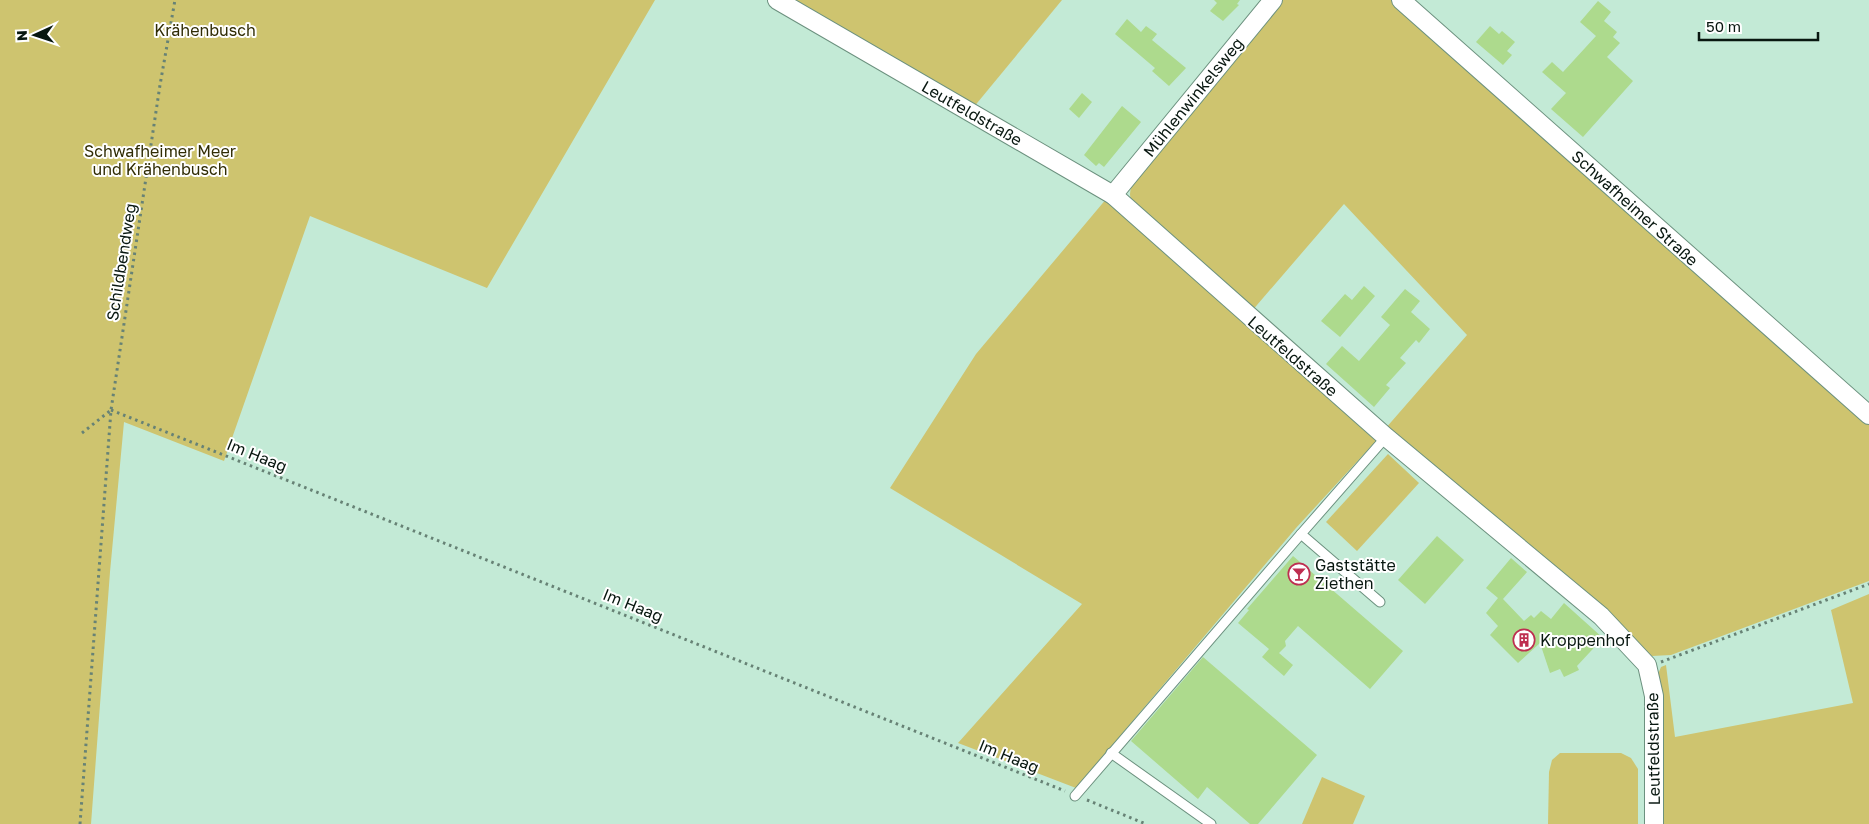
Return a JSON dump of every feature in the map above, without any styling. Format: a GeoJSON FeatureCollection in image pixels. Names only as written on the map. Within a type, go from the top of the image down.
{"type":"FeatureCollection","features":[{"type":"Feature","properties":{"kind":"street","name":"Leutfeldstraße"},"geometry":{"type":"LineString","coordinates":[[777,0],[1114,195],[1386,437],[1601,616],[1647,666],[1654,696],[1654,824]]}},
{"type":"Feature","properties":{"kind":"street","name":"Mühlenwinkelsweg"},"geometry":{"type":"LineString","coordinates":[[1114,195],[1273,0]]}},
{"type":"Feature","properties":{"kind":"street","name":"Schwafheimer Straße"},"geometry":{"type":"LineString","coordinates":[[1401,0],[1869,415]]}},
{"type":"Feature","properties":{"kind":"lane"},"geometry":{"type":"LineString","coordinates":[[1075,796],[1386,437]]}},
{"type":"Feature","properties":{"kind":"lane"},"geometry":{"type":"LineString","coordinates":[[1301,534],[1380,602]]}},
{"type":"Feature","properties":{"kind":"lane"},"geometry":{"type":"LineString","coordinates":[[1111,753],[1211,824]]}},
{"type":"Feature","properties":{"kind":"path","name":"Schildbendweg"},"geometry":{"type":"LineString","coordinates":[[80,824],[111,410],[160,84],[175,0]]}},
{"type":"Feature","properties":{"kind":"path"},"geometry":{"type":"LineString","coordinates":[[82,433],[111,410]]}},
{"type":"Feature","properties":{"kind":"path","name":"Im Haag"},"geometry":{"type":"LineString","coordinates":[[111,410],[1146,824]]}},
{"type":"Feature","properties":{"kind":"path"},"geometry":{"type":"LineString","coordinates":[[1647,666],[1663,662],[1869,584]]}},
{"type":"Feature","properties":{"kind":"green space","name":"Schwafheimer Meer und Krähenbusch"},"geometry":{"type":"Polygon","coordinates":[[[0,0],[655,0],[487,288],[310,216],[224,461],[124,422],[110,572],[91,824],[0,824],[0,0]]]}},
{"type":"Feature","properties":{"kind":"green space"},"geometry":{"type":"Polygon","coordinates":[[[797,0],[1062,0],[973,108],[794,3],[797,0]]]}},
{"type":"Feature","properties":{"kind":"green space"},"geometry":{"type":"Polygon","coordinates":[[[1281,0],[1393,0],[1869,423],[1869,581],[1671,655],[1652,656],[1624,630],[1385,429],[1467,335],[1344,204],[1251,312],[1131,204],[1131,186],[1281,0]]]}},
{"type":"Feature","properties":{"kind":"green space"},"geometry":{"type":"Polygon","coordinates":[[[1107,198],[1376,441],[1296,528],[1076,788],[958,743],[1082,604],[890,488],[976,354],[1107,198]]]}},
{"type":"Feature","properties":{"kind":"green space"},"geometry":{"type":"Polygon","coordinates":[[[1388,454],[1419,483],[1357,551],[1326,522],[1388,454]]]}},
{"type":"Feature","properties":{"kind":"green space"},"geometry":{"type":"Polygon","coordinates":[[[1869,594],[1869,824],[1659,824],[1656,679],[1661,667],[1666,665],[1675,737],[1853,703],[1831,610],[1869,594]]]}},
{"type":"Feature","properties":{"kind":"green space"},"geometry":{"type":"Polygon","coordinates":[[[1560,753],[1621,753],[1631,758],[1638,769],[1638,824],[1548,824],[1549,772],[1552,760],[1560,753]]]}},
{"type":"Feature","properties":{"kind":"green space"},"geometry":{"type":"Polygon","coordinates":[[[1322,777],[1365,796],[1353,824],[1302,824],[1322,777]]]}},
{"type":"Feature","properties":{"kind":"building"},"geometry":{"type":"Polygon","coordinates":[[[1214,0],[1240,0],[1237,4],[1239,5],[1223,21],[1210,11],[1217,3],[1214,0]]]}},
{"type":"Feature","properties":{"kind":"building"},"geometry":{"type":"Polygon","coordinates":[[[1598,1],[1611,12],[1604,21],[1617,32],[1613,37],[1620,43],[1607,57],[1633,81],[1583,137],[1551,109],[1566,93],[1542,72],[1552,62],[1563,72],[1596,36],[1580,22],[1598,1]]]}},
{"type":"Feature","properties":{"kind":"building"},"geometry":{"type":"Polygon","coordinates":[[[1127,19],[1141,32],[1146,26],[1157,34],[1152,40],[1186,68],[1169,86],[1152,71],[1155,68],[1115,34],[1127,19]]]}},
{"type":"Feature","properties":{"kind":"building"},"geometry":{"type":"Polygon","coordinates":[[[1490,26],[1499,34],[1502,31],[1515,42],[1507,51],[1512,55],[1503,65],[1476,42],[1490,26]]]}},
{"type":"Feature","properties":{"kind":"building"},"geometry":{"type":"Polygon","coordinates":[[[1082,93],[1092,102],[1079,118],[1069,109],[1082,93]]]}},
{"type":"Feature","properties":{"kind":"building"},"geometry":{"type":"Polygon","coordinates":[[[1122,106],[1141,122],[1104,167],[1099,163],[1096,166],[1084,155],[1122,106]]]}},
{"type":"Feature","properties":{"kind":"building"},"geometry":{"type":"Polygon","coordinates":[[[1364,286],[1375,296],[1340,337],[1321,321],[1345,294],[1352,300],[1364,286]]]}},
{"type":"Feature","properties":{"kind":"building"},"geometry":{"type":"Polygon","coordinates":[[[1405,289],[1420,301],[1411,312],[1430,329],[1419,343],[1416,340],[1400,358],[1406,363],[1386,385],[1390,388],[1374,407],[1326,364],[1342,346],[1359,361],[1390,325],[1381,317],[1405,289]]]}},
{"type":"Feature","properties":{"kind":"building"},"geometry":{"type":"Polygon","coordinates":[[[1437,536],[1464,560],[1425,604],[1398,580],[1437,536]]]}},
{"type":"Feature","properties":{"kind":"building"},"geometry":{"type":"Polygon","coordinates":[[[1293,556],[1403,651],[1370,689],[1298,626],[1285,641],[1286,646],[1279,653],[1293,665],[1284,676],[1262,657],[1269,649],[1238,623],[1249,610],[1247,609],[1293,556]]]}},
{"type":"Feature","properties":{"kind":"building","name":"Kroppenhof"},"geometry":{"type":"Polygon","coordinates":[[[1511,558],[1527,572],[1503,599],[1524,621],[1531,615],[1534,618],[1541,611],[1551,619],[1564,603],[1603,638],[1577,666],[1579,670],[1564,677],[1560,669],[1550,673],[1540,643],[1518,663],[1490,635],[1498,626],[1486,613],[1498,598],[1486,588],[1511,558]]]}},
{"type":"Feature","properties":{"kind":"building"},"geometry":{"type":"Polygon","coordinates":[[[1203,657],[1317,755],[1258,824],[1250,824],[1207,787],[1198,799],[1131,741],[1203,657]]]}},
{"type":"Feature","properties":{"kind":"place","name":"Gaststätte Ziethen"},"geometry":{"type":"Point","coordinates":[1299,574]}},
{"type":"Feature","properties":{"kind":"place","name":"Kroppenhof"},"geometry":{"type":"Point","coordinates":[1524,640]}},
{"type":"Feature","properties":{"kind":"park label","name":"Krähenbusch"},"geometry":{"type":"Point","coordinates":[205,30]}}]}
